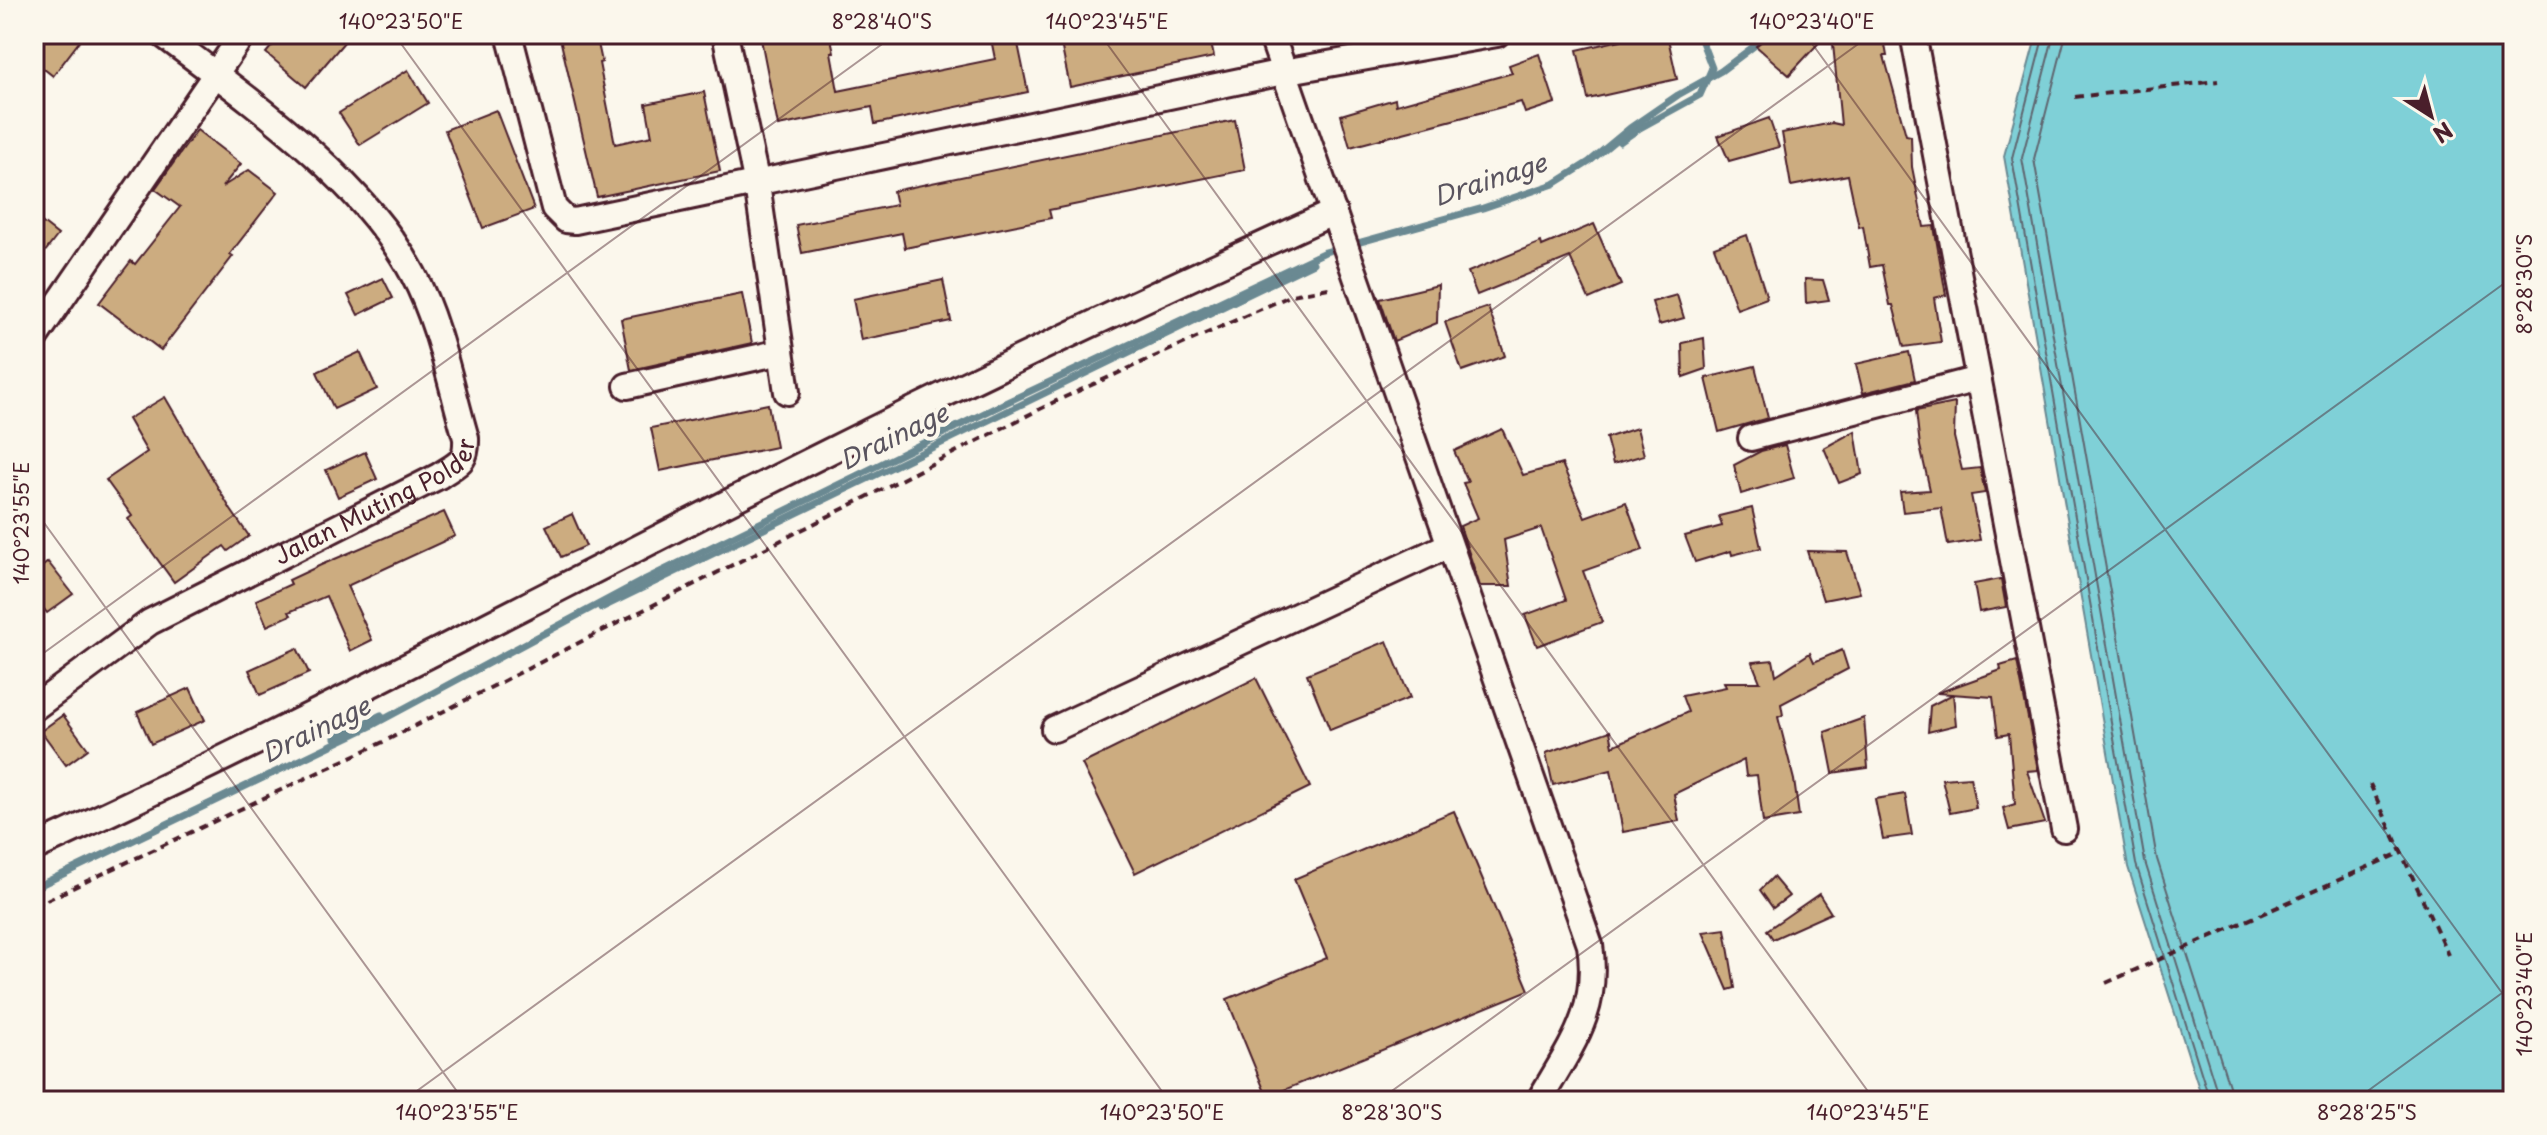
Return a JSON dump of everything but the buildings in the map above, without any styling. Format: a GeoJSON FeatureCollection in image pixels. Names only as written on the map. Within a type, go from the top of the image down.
{"type":"FeatureCollection","features":[{"type":"Feature","properties":{"kind":"street","name":"Jalan Muting Polder"},"geometry":{"type":"LineString","coordinates":[[34,708],[150,622],[439,476],[466,456],[466,438],[436,329],[414,274],[394,242],[326,163],[162,34]]}},
{"type":"Feature","properties":{"kind":"street"},"geometry":{"type":"LineString","coordinates":[[34,339],[243,34]]}},
{"type":"Feature","properties":{"kind":"street"},"geometry":{"type":"LineString","coordinates":[[509,34],[554,208],[566,220],[575,221],[1283,72],[1497,34]]}},
{"type":"Feature","properties":{"kind":"street"},"geometry":{"type":"LineString","coordinates":[[725,34],[757,184],[787,392]]}},
{"type":"Feature","properties":{"kind":"street"},"geometry":{"type":"LineString","coordinates":[[1271,34],[1590,945],[1593,986],[1585,1020],[1539,1101]]}},
{"type":"Feature","properties":{"kind":"street"},"geometry":{"type":"LineString","coordinates":[[1913,34],[2064,829]]}},
{"type":"Feature","properties":{"kind":"street"},"geometry":{"type":"LineString","coordinates":[[34,848],[244,748],[843,444],[1104,317],[1338,224]]}},
{"type":"Feature","properties":{"kind":"street"},"geometry":{"type":"LineString","coordinates":[[627,386],[781,352]]}},
{"type":"Feature","properties":{"kind":"street"},"geometry":{"type":"LineString","coordinates":[[1751,438],[1978,379]]}},
{"type":"Feature","properties":{"kind":"street"},"geometry":{"type":"LineString","coordinates":[[1054,729],[1449,545]]}},
{"type":"Feature","properties":{"kind":"path"},"geometry":{"type":"LineString","coordinates":[[2075,97],[2218,81]]}},
{"type":"Feature","properties":{"kind":"path"},"geometry":{"type":"LineString","coordinates":[[34,906],[383,742],[1056,401],[1292,295],[1356,281]]}},
{"type":"Feature","properties":{"kind":"path"},"geometry":{"type":"LineString","coordinates":[[2370,784],[2448,955]]}},
{"type":"Feature","properties":{"kind":"path"},"geometry":{"type":"LineString","coordinates":[[2106,983],[2402,852]]}},
{"type":"Feature","properties":{"kind":"water"},"geometry":{"type":"Polygon","coordinates":[[[2037,34],[2513,34],[2513,1101],[2203,1101],[2128,867],[2004,156],[2037,34]]]}},
{"type":"Feature","properties":{"kind":"waterway"},"geometry":{"type":"LineString","coordinates":[[1620,142],[1700,95],[1712,68],[1699,34]]}},
{"type":"Feature","properties":{"kind":"waterway","name":"Drainage"},"geometry":{"type":"LineString","coordinates":[[34,888],[371,726],[642,581],[1003,404],[1325,252],[1483,208],[1554,184],[1589,162],[1630,128],[1678,95],[1721,71],[1770,34]]}},
{"type":"Feature","properties":{"kind":"waterway"},"geometry":{"type":"LineString","coordinates":[[601,608],[1313,263]]}},
{"type":"Feature","properties":{"kind":"waterway"},"geometry":{"type":"LineString","coordinates":[[335,738],[381,715]]}}]}
